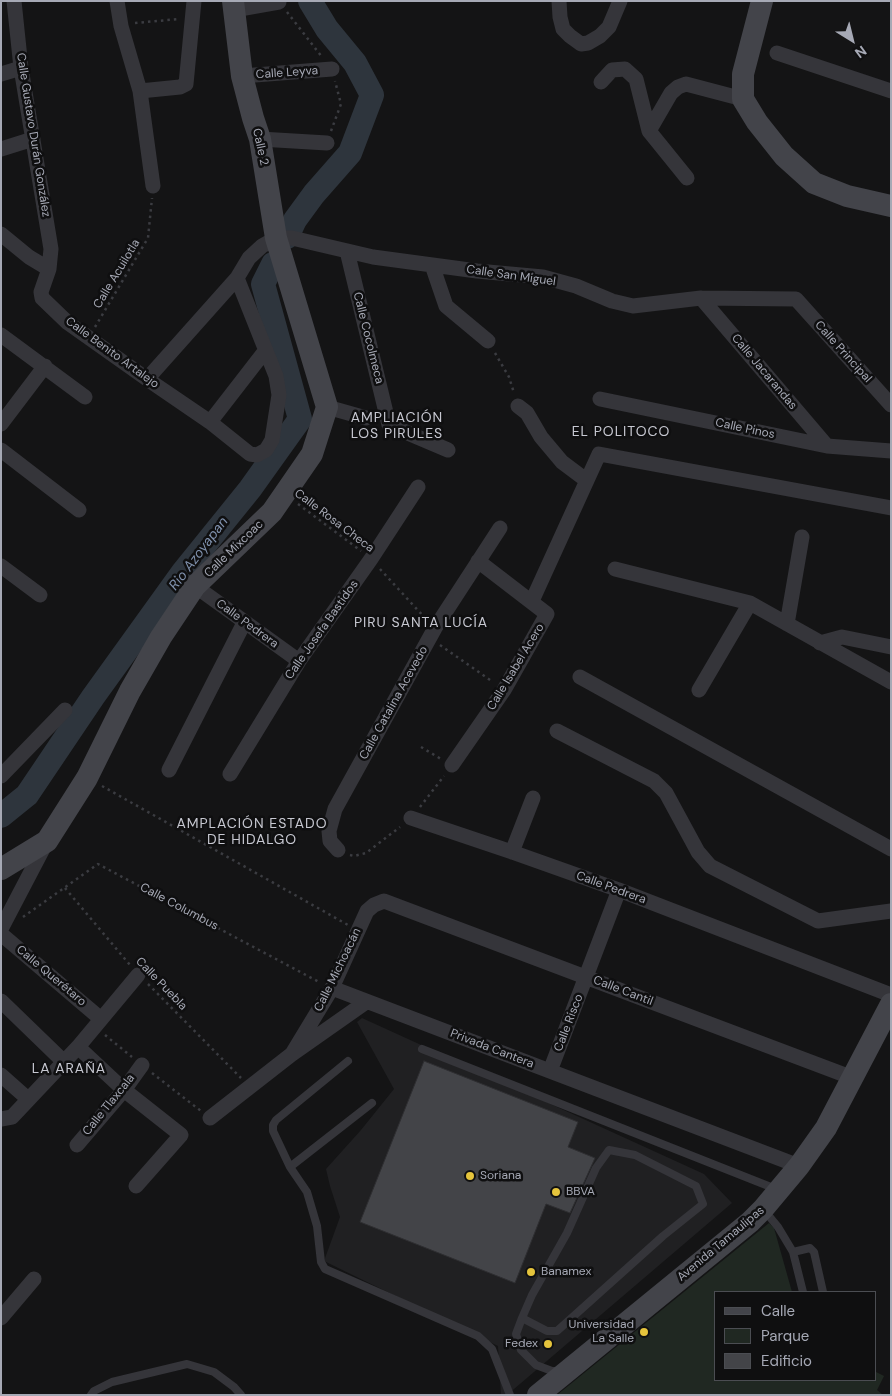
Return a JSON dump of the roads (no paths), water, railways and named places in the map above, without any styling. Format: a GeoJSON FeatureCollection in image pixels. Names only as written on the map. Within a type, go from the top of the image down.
{"type":"FeatureCollection","features":[{"type":"Feature","properties":{"kind":"street","name":"Calle Gustavo Durán González"},"geometry":{"type":"LineString","coordinates":[[14,1],[21,68],[51,249],[49,269]]}},
{"type":"Feature","properties":{"kind":"street"},"geometry":{"type":"LineString","coordinates":[[117,1],[121,26],[140,91],[153,186]]}},
{"type":"Feature","properties":{"kind":"street"},"geometry":{"type":"LineString","coordinates":[[140,91],[180,87],[186,84],[194,1]]}},
{"type":"Feature","properties":{"kind":"street"},"geometry":{"type":"LineString","coordinates":[[558,1],[563,29],[581,44],[588,43],[609,27],[620,1]]}},
{"type":"Feature","properties":{"kind":"street"},"geometry":{"type":"LineString","coordinates":[[762,1],[743,74],[744,99],[757,122],[784,156],[814,183],[847,196],[891,206]]}},
{"type":"Feature","properties":{"kind":"street"},"geometry":{"type":"LineString","coordinates":[[234,6],[279,2]]}},
{"type":"Feature","properties":{"kind":"street","name":"Calle 2"},"geometry":{"type":"LineString","coordinates":[[234,6],[242,76],[260,139],[276,238]]}},
{"type":"Feature","properties":{"kind":"street"},"geometry":{"type":"LineString","coordinates":[[777,53],[891,91]]}},
{"type":"Feature","properties":{"kind":"street"},"geometry":{"type":"LineString","coordinates":[[1,74],[21,68]]}},
{"type":"Feature","properties":{"kind":"street","name":"Calle Leyva"},"geometry":{"type":"LineString","coordinates":[[242,76],[332,69]]}},
{"type":"Feature","properties":{"kind":"street"},"geometry":{"type":"LineString","coordinates":[[601,82],[612,70],[625,69],[636,79],[649,131],[687,178]]}},
{"type":"Feature","properties":{"kind":"street"},"geometry":{"type":"LineString","coordinates":[[649,131],[671,93],[678,87],[686,84],[744,99]]}},
{"type":"Feature","properties":{"kind":"street"},"geometry":{"type":"LineString","coordinates":[[1,149],[33,139]]}},
{"type":"Feature","properties":{"kind":"street"},"geometry":{"type":"LineString","coordinates":[[260,139],[327,143]]}},
{"type":"Feature","properties":{"kind":"street"},"geometry":{"type":"LineString","coordinates":[[1,234],[29,257],[49,269]]}},
{"type":"Feature","properties":{"kind":"street"},"geometry":{"type":"LineString","coordinates":[[147,379],[237,278],[249,258],[262,246],[276,238],[327,407],[366,418]]}},
{"type":"Feature","properties":{"kind":"street","name":"Calle San Miguel"},"geometry":{"type":"LineString","coordinates":[[276,238],[292,238],[373,257],[543,278],[576,286],[633,306],[701,298],[796,299]]}},
{"type":"Feature","properties":{"kind":"street","name":"Calle Cocolmeca"},"geometry":{"type":"LineString","coordinates":[[347,251],[389,425],[448,450]]}},
{"type":"Feature","properties":{"kind":"street"},"geometry":{"type":"LineString","coordinates":[[432,265],[446,306],[488,341]]}},
{"type":"Feature","properties":{"kind":"street","name":"Calle Benito Artalejo"},"geometry":{"type":"LineString","coordinates":[[49,269],[41,292],[42,298],[68,323],[210,422],[250,454],[257,455],[266,450],[272,440],[279,395],[276,376],[265,351]]}},
{"type":"Feature","properties":{"kind":"street"},"geometry":{"type":"LineString","coordinates":[[210,422],[265,351],[237,278]]}},
{"type":"Feature","properties":{"kind":"street","name":"Calle Jacarandas"},"geometry":{"type":"LineString","coordinates":[[701,298],[827,446]]}},
{"type":"Feature","properties":{"kind":"street","name":"Calle Principal"},"geometry":{"type":"LineString","coordinates":[[796,299],[891,406]]}},
{"type":"Feature","properties":{"kind":"street"},"geometry":{"type":"LineString","coordinates":[[1,335],[85,397]]}},
{"type":"Feature","properties":{"kind":"street"},"geometry":{"type":"LineString","coordinates":[[1,424],[45,366]]}},
{"type":"Feature","properties":{"kind":"street","name":"Calle Pinos"},"geometry":{"type":"LineString","coordinates":[[600,399],[827,446],[891,451]]}},
{"type":"Feature","properties":{"kind":"street"},"geometry":{"type":"LineString","coordinates":[[518,406],[527,413],[541,437],[562,462],[586,480]]}},
{"type":"Feature","properties":{"kind":"street","name":"Calle Mixcoac"},"geometry":{"type":"LineString","coordinates":[[47,842],[87,778],[130,691],[161,637],[195,586],[272,512],[312,454],[327,407]]}},
{"type":"Feature","properties":{"kind":"street"},"geometry":{"type":"LineString","coordinates":[[1,450],[79,510]]}},
{"type":"Feature","properties":{"kind":"street"},"geometry":{"type":"LineString","coordinates":[[478,560],[532,601],[599,454],[891,508]]}},
{"type":"Feature","properties":{"kind":"street","name":"Calle Josefa Bastidos"},"geometry":{"type":"LineString","coordinates":[[230,774],[299,661],[371,559],[418,487]]}},
{"type":"Feature","properties":{"kind":"street","name":"Calle Catalina Acevedo"},"geometry":{"type":"LineString","coordinates":[[338,850],[330,841],[329,831],[335,809],[432,634],[500,528]]}},
{"type":"Feature","properties":{"kind":"street"},"geometry":{"type":"LineString","coordinates":[[787,624],[802,537]]}},
{"type":"Feature","properties":{"kind":"street"},"geometry":{"type":"LineString","coordinates":[[1,566],[40,595]]}},
{"type":"Feature","properties":{"kind":"street"},"geometry":{"type":"LineString","coordinates":[[614,569],[750,603],[820,644],[891,682]]}},
{"type":"Feature","properties":{"kind":"street","name":"Calle Pedrera"},"geometry":{"type":"LineString","coordinates":[[195,586],[299,661]]}},
{"type":"Feature","properties":{"kind":"street","name":"Calle Isabel Acero"},"geometry":{"type":"LineString","coordinates":[[452,765],[504,690],[547,614],[532,601]]}},
{"type":"Feature","properties":{"kind":"street"},"geometry":{"type":"LineString","coordinates":[[699,690],[750,603]]}},
{"type":"Feature","properties":{"kind":"street"},"geometry":{"type":"LineString","coordinates":[[169,770],[244,623]]}},
{"type":"Feature","properties":{"kind":"street"},"geometry":{"type":"LineString","coordinates":[[820,644],[842,637],[891,647]]}},
{"type":"Feature","properties":{"kind":"street"},"geometry":{"type":"LineString","coordinates":[[580,678],[891,849]]}},
{"type":"Feature","properties":{"kind":"street"},"geometry":{"type":"LineString","coordinates":[[1,776],[65,710]]}},
{"type":"Feature","properties":{"kind":"street"},"geometry":{"type":"LineString","coordinates":[[557,731],[654,781],[666,793],[698,852],[710,866],[818,921],[891,911]]}},
{"type":"Feature","properties":{"kind":"street"},"geometry":{"type":"LineString","coordinates":[[512,852],[533,798]]}},
{"type":"Feature","properties":{"kind":"street","name":"Calle Pedrera"},"geometry":{"type":"LineString","coordinates":[[411,818],[619,890],[891,994]]}},
{"type":"Feature","properties":{"kind":"street"},"geometry":{"type":"LineString","coordinates":[[1,869],[47,842]]}},
{"type":"Feature","properties":{"kind":"street"},"geometry":{"type":"LineString","coordinates":[[1,930],[47,842]]}},
{"type":"Feature","properties":{"kind":"street","name":"Calle Risco"},"geometry":{"type":"LineString","coordinates":[[550,1071],[619,890]]}},
{"type":"Feature","properties":{"kind":"street","name":"Calle Michoacán"},"geometry":{"type":"LineString","coordinates":[[292,1054],[332,988],[367,911],[374,905],[384,901],[394,904]]}},
{"type":"Feature","properties":{"kind":"street","name":"Calle Cantil"},"geometry":{"type":"LineString","coordinates":[[394,904],[853,1078]]}},
{"type":"Feature","properties":{"kind":"street","name":"Calle Querétaro"},"geometry":{"type":"LineString","coordinates":[[1,934],[101,1018]]}},
{"type":"Feature","properties":{"kind":"street"},"geometry":{"type":"LineString","coordinates":[[6,1118],[28,1099],[78,1047],[138,975]]}},
{"type":"Feature","properties":{"kind":"street"},"geometry":{"type":"LineString","coordinates":[[332,988],[366,1002]]}},
{"type":"Feature","properties":{"kind":"street"},"geometry":{"type":"LineString","coordinates":[[1,1001],[63,1061]]}},
{"type":"Feature","properties":{"kind":"street"},"geometry":{"type":"LineString","coordinates":[[210,1118],[292,1054],[366,1002]]}},
{"type":"Feature","properties":{"kind":"street","name":"Privada Cantera"},"geometry":{"type":"LineString","coordinates":[[366,1002],[799,1166]]}},
{"type":"Feature","properties":{"kind":"street","name":"Avenida Tamaulipas"},"geometry":{"type":"LineString","coordinates":[[538,1395],[750,1222],[763,1209],[799,1166],[826,1128],[891,1004]]}},
{"type":"Feature","properties":{"kind":"street"},"geometry":{"type":"LineString","coordinates":[[78,1047],[124,1090],[181,1135],[136,1186]]}},
{"type":"Feature","properties":{"kind":"street","name":"Calle Tlaxcala"},"geometry":{"type":"LineString","coordinates":[[77,1145],[124,1090],[142,1065]]}},
{"type":"Feature","properties":{"kind":"street"},"geometry":{"type":"LineString","coordinates":[[1,1075],[28,1099]]}},
{"type":"Feature","properties":{"kind":"street"},"geometry":{"type":"LineString","coordinates":[[1,1318],[34,1279]]}},
{"type":"Feature","properties":{"kind":"lane"},"geometry":{"type":"LineString","coordinates":[[422,1049],[779,1190]]}},
{"type":"Feature","properties":{"kind":"lane"},"geometry":{"type":"LineString","coordinates":[[348,1061],[276,1120],[273,1131],[290,1166],[307,1192],[316,1226],[321,1262],[325,1269],[478,1336],[492,1349],[510,1395]]}},
{"type":"Feature","properties":{"kind":"lane"},"geometry":{"type":"LineString","coordinates":[[290,1166],[372,1104]]}},
{"type":"Feature","properties":{"kind":"lane"},"geometry":{"type":"LineString","coordinates":[[522,1318],[547,1331],[557,1331],[663,1236],[703,1204],[696,1186],[635,1155],[609,1150],[596,1168],[567,1233],[543,1276],[522,1318],[516,1334],[521,1350],[536,1365],[552,1371],[566,1371]]}},
{"type":"Feature","properties":{"kind":"lane"},"geometry":{"type":"LineString","coordinates":[[763,1209],[778,1227],[793,1252],[803,1291]]}},
{"type":"Feature","properties":{"kind":"lane"},"geometry":{"type":"LineString","coordinates":[[793,1252],[810,1248],[814,1252],[823,1291]]}},
{"type":"Feature","properties":{"kind":"lane"},"geometry":{"type":"LineString","coordinates":[[91,1395],[94,1391],[112,1382],[186,1364],[214,1372],[234,1387],[241,1395]]}},
{"type":"Feature","properties":{"kind":"waterway","name":"Rio Azoyapan"},"geometry":{"type":"LineString","coordinates":[[287,237],[295,220],[314,194],[350,153],[372,95],[355,63],[327,29],[310,1]]}},
{"type":"Feature","properties":{"kind":"waterway","name":"Rio Azoyapan"},"geometry":{"type":"LineString","coordinates":[[1,816],[27,795],[93,697],[183,572],[250,489],[300,419],[263,284],[273,264]]}},
{"type":"Feature","properties":{"kind":"place","name":"Soriana"},"geometry":{"type":"Point","coordinates":[470,1176]}},
{"type":"Feature","properties":{"kind":"place","name":"BBVA"},"geometry":{"type":"Point","coordinates":[556,1192]}},
{"type":"Feature","properties":{"kind":"place","name":"Banamex"},"geometry":{"type":"Point","coordinates":[531,1272]}},
{"type":"Feature","properties":{"kind":"place","name":"Universidad La Salle"},"geometry":{"type":"Point","coordinates":[644,1332]}},
{"type":"Feature","properties":{"kind":"place","name":"Fedex"},"geometry":{"type":"Point","coordinates":[548,1344]}},
{"type":"Feature","properties":{"kind":"district","name":"AMPLIACIÓN LOS PIRULES"},"geometry":{"type":"Point","coordinates":[397,426]}},
{"type":"Feature","properties":{"kind":"district","name":"EL POLITOCO"},"geometry":{"type":"Point","coordinates":[621,432]}},
{"type":"Feature","properties":{"kind":"district","name":"PIRU SANTA LUCÍA"},"geometry":{"type":"Point","coordinates":[421,623]}},
{"type":"Feature","properties":{"kind":"district","name":"AMPLACIÓN ESTADO DE HIDALGO"},"geometry":{"type":"Point","coordinates":[252,832]}},
{"type":"Feature","properties":{"kind":"district","name":"LA ARAÑA"},"geometry":{"type":"Point","coordinates":[69,1069]}}]}
